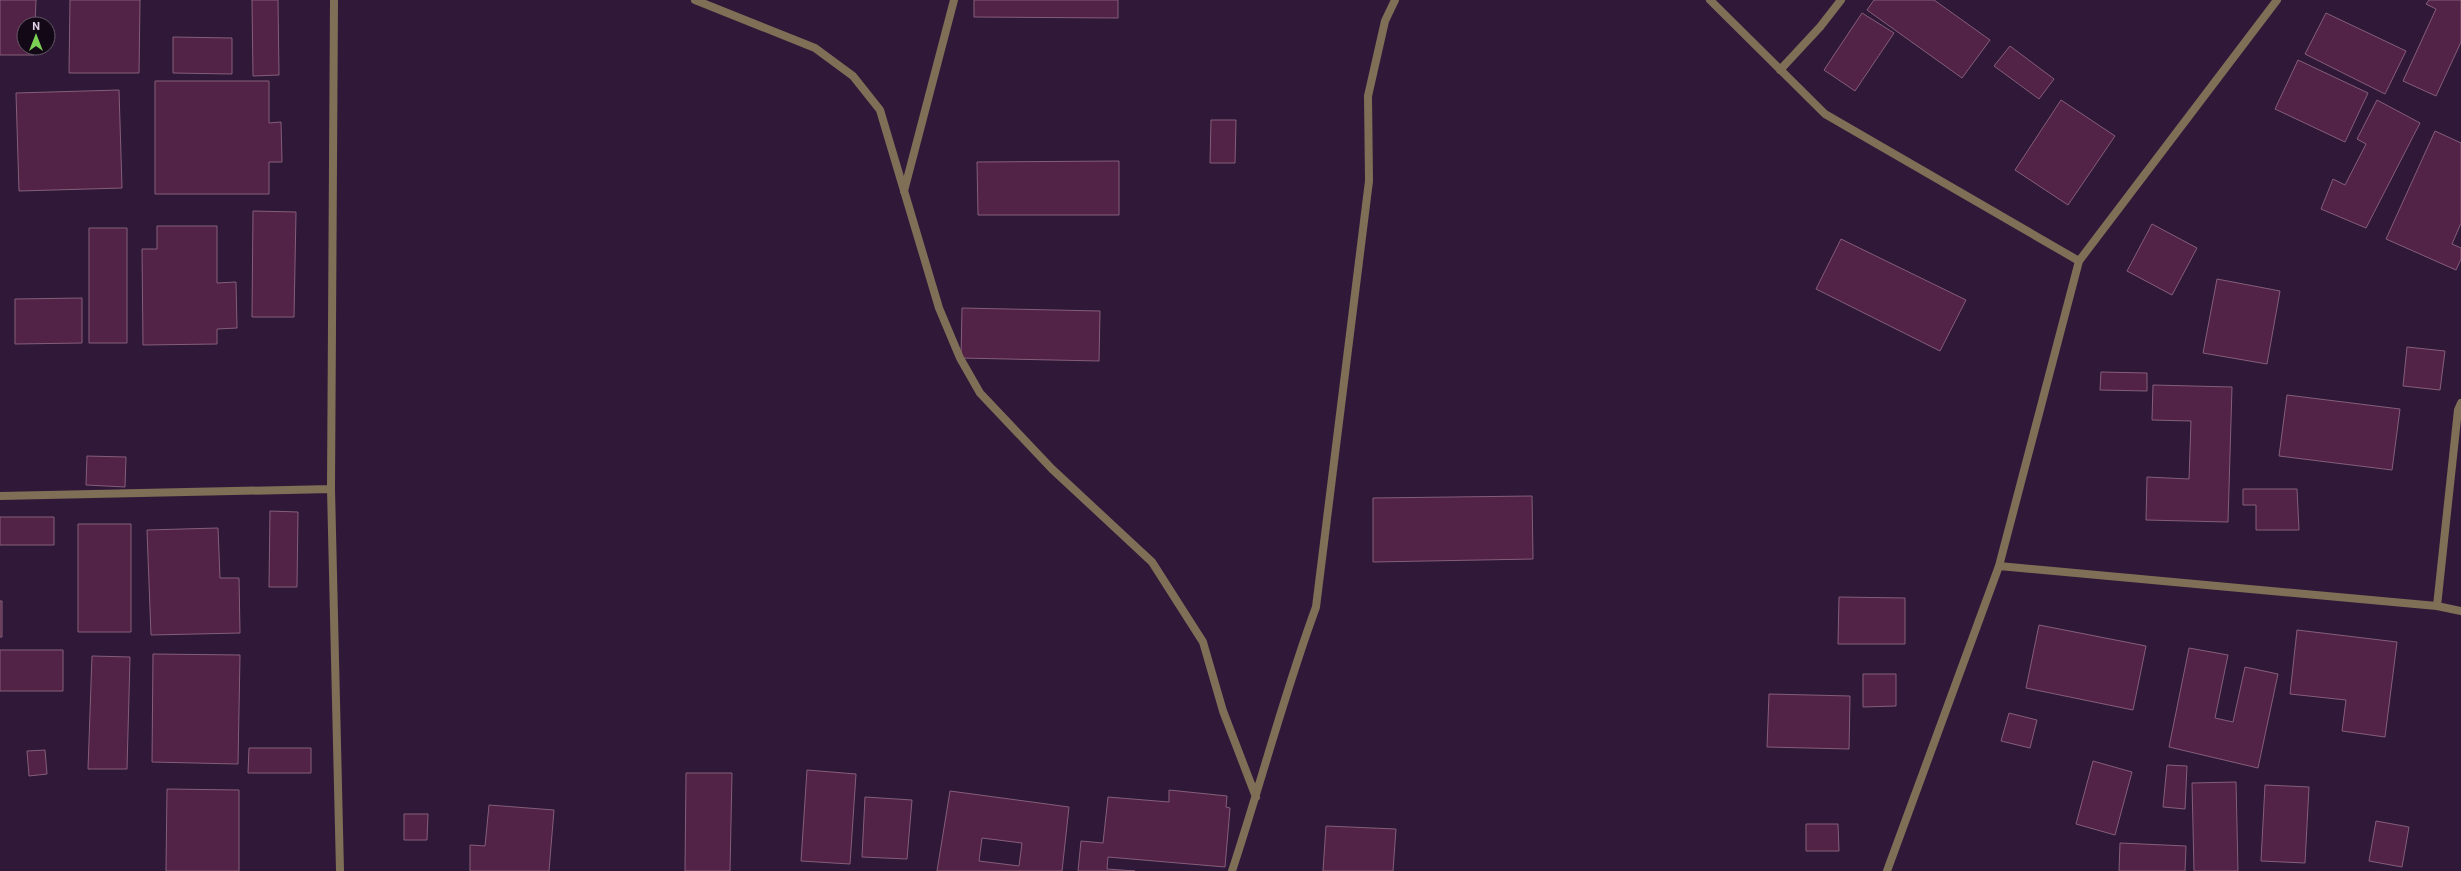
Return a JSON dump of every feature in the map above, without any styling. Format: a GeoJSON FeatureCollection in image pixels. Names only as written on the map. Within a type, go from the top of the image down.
{"type":"FeatureCollection","features":[{"type":"Feature","properties":{"kind":"street"},"geometry":{"type":"LineString","coordinates":[[334,0],[331,489],[340,871]]}},
{"type":"Feature","properties":{"kind":"street"},"geometry":{"type":"LineString","coordinates":[[695,0],[815,48],[853,76],[880,110],[939,308],[960,358],[980,393],[1052,469],[1152,562],[1203,642],[1223,711],[1256,797]]}},
{"type":"Feature","properties":{"kind":"street"},"geometry":{"type":"LineString","coordinates":[[904,192],[954,0]]}},
{"type":"Feature","properties":{"kind":"street"},"geometry":{"type":"LineString","coordinates":[[1232,871],[1256,797],[1292,674],[1316,607],[1369,181],[1368,96],[1384,21],[1395,0]]}},
{"type":"Feature","properties":{"kind":"street"},"geometry":{"type":"LineString","coordinates":[[1710,0],[1824,114],[2079,261]]}},
{"type":"Feature","properties":{"kind":"street"},"geometry":{"type":"LineString","coordinates":[[1780,70],[1820,27],[1841,0]]}},
{"type":"Feature","properties":{"kind":"street"},"geometry":{"type":"LineString","coordinates":[[1886,871],[1999,566],[2079,261],[2277,0]]}},
{"type":"Feature","properties":{"kind":"street"},"geometry":{"type":"LineString","coordinates":[[2437,606],[2458,410],[2461,403]]}},
{"type":"Feature","properties":{"kind":"street"},"geometry":{"type":"LineString","coordinates":[[0,496],[331,489]]}},
{"type":"Feature","properties":{"kind":"street"},"geometry":{"type":"LineString","coordinates":[[1999,566],[2437,606],[2461,611]]}},
{"type":"Feature","properties":{"kind":"building"},"geometry":{"type":"Polygon","coordinates":[[[0,0],[36,0],[35,16],[16,16],[16,55],[0,55],[0,0]]]}},
{"type":"Feature","properties":{"kind":"building"},"geometry":{"type":"Polygon","coordinates":[[[70,0],[140,0],[139,73],[69,73],[70,0]]]}},
{"type":"Feature","properties":{"kind":"building"},"geometry":{"type":"Polygon","coordinates":[[[252,0],[278,0],[279,75],[253,76],[252,0]]]}},
{"type":"Feature","properties":{"kind":"building"},"geometry":{"type":"Polygon","coordinates":[[[974,0],[1118,0],[1118,18],[974,17],[974,0]]]}},
{"type":"Feature","properties":{"kind":"building"},"geometry":{"type":"Polygon","coordinates":[[[1874,0],[1934,0],[1990,40],[1962,78],[1867,10],[1874,0]]]}},
{"type":"Feature","properties":{"kind":"building"},"geometry":{"type":"Polygon","coordinates":[[[2429,0],[2461,0],[2461,42],[2436,96],[2403,81],[2436,9],[2426,4],[2429,0]]]}},
{"type":"Feature","properties":{"kind":"building"},"geometry":{"type":"Polygon","coordinates":[[[1862,13],[1894,33],[1855,91],[1824,70],[1862,13]]]}},
{"type":"Feature","properties":{"kind":"building"},"geometry":{"type":"Polygon","coordinates":[[[2326,13],[2406,51],[2385,94],[2305,54],[2326,13]]]}},
{"type":"Feature","properties":{"kind":"building"},"geometry":{"type":"Polygon","coordinates":[[[173,37],[232,38],[232,74],[173,73],[173,37]]]}},
{"type":"Feature","properties":{"kind":"building"},"geometry":{"type":"Polygon","coordinates":[[[2010,46],[2054,79],[2039,99],[1994,66],[2010,46]]]}},
{"type":"Feature","properties":{"kind":"building"},"geometry":{"type":"Polygon","coordinates":[[[2298,60],[2368,93],[2345,142],[2275,109],[2298,60]]]}},
{"type":"Feature","properties":{"kind":"building"},"geometry":{"type":"Polygon","coordinates":[[[155,81],[269,81],[269,123],[281,122],[282,162],[269,162],[269,194],[155,194],[155,81]]]}},
{"type":"Feature","properties":{"kind":"building"},"geometry":{"type":"Polygon","coordinates":[[[119,90],[122,188],[19,191],[16,93],[119,90]]]}},
{"type":"Feature","properties":{"kind":"building"},"geometry":{"type":"Polygon","coordinates":[[[2061,100],[2115,136],[2068,205],[2015,170],[2061,100]]]}},
{"type":"Feature","properties":{"kind":"building"},"geometry":{"type":"Polygon","coordinates":[[[2377,100],[2420,123],[2366,228],[2321,209],[2333,179],[2345,185],[2366,144],[2357,139],[2377,100]]]}},
{"type":"Feature","properties":{"kind":"building"},"geometry":{"type":"Polygon","coordinates":[[[1211,120],[1236,120],[1235,163],[1210,163],[1211,120]]]}},
{"type":"Feature","properties":{"kind":"building"},"geometry":{"type":"Polygon","coordinates":[[[2435,131],[2461,143],[2461,223],[2452,244],[2461,248],[2461,259],[2456,270],[2386,239],[2435,131]]]}},
{"type":"Feature","properties":{"kind":"building"},"geometry":{"type":"Polygon","coordinates":[[[1119,161],[1119,215],[978,215],[977,162],[1119,161]]]}},
{"type":"Feature","properties":{"kind":"building"},"geometry":{"type":"Polygon","coordinates":[[[253,211],[296,212],[294,317],[252,317],[253,211]]]}},
{"type":"Feature","properties":{"kind":"building"},"geometry":{"type":"Polygon","coordinates":[[[2152,224],[2197,248],[2172,295],[2127,271],[2152,224]]]}},
{"type":"Feature","properties":{"kind":"building"},"geometry":{"type":"Polygon","coordinates":[[[157,226],[217,226],[217,283],[236,282],[237,328],[217,329],[217,344],[143,345],[142,249],[157,249],[157,226]]]}},
{"type":"Feature","properties":{"kind":"building"},"geometry":{"type":"Polygon","coordinates":[[[89,228],[127,228],[127,343],[89,343],[89,228]]]}},
{"type":"Feature","properties":{"kind":"building"},"geometry":{"type":"Polygon","coordinates":[[[1841,239],[1966,300],[1940,351],[1816,289],[1841,239]]]}},
{"type":"Feature","properties":{"kind":"building"},"geometry":{"type":"Polygon","coordinates":[[[2217,279],[2280,291],[2267,364],[2203,353],[2217,279]]]}},
{"type":"Feature","properties":{"kind":"building"},"geometry":{"type":"Polygon","coordinates":[[[82,298],[82,343],[15,344],[15,299],[82,298]]]}},
{"type":"Feature","properties":{"kind":"building"},"geometry":{"type":"Polygon","coordinates":[[[962,308],[1100,311],[1099,361],[961,358],[962,308]]]}},
{"type":"Feature","properties":{"kind":"building"},"geometry":{"type":"Polygon","coordinates":[[[2407,347],[2445,351],[2440,390],[2403,386],[2407,347]]]}},
{"type":"Feature","properties":{"kind":"building"},"geometry":{"type":"Polygon","coordinates":[[[2101,372],[2147,373],[2147,391],[2100,390],[2101,372]]]}},
{"type":"Feature","properties":{"kind":"building"},"geometry":{"type":"Polygon","coordinates":[[[2153,385],[2232,387],[2228,522],[2146,520],[2147,477],[2189,479],[2191,421],[2152,420],[2153,385]]]}},
{"type":"Feature","properties":{"kind":"building"},"geometry":{"type":"Polygon","coordinates":[[[2287,395],[2400,409],[2392,470],[2279,456],[2287,395]]]}},
{"type":"Feature","properties":{"kind":"building"},"geometry":{"type":"Polygon","coordinates":[[[87,456],[126,457],[125,487],[86,485],[87,456]]]}},
{"type":"Feature","properties":{"kind":"building"},"geometry":{"type":"Polygon","coordinates":[[[2243,489],[2297,489],[2299,530],[2256,530],[2256,505],[2243,505],[2243,489]]]}},
{"type":"Feature","properties":{"kind":"building"},"geometry":{"type":"Polygon","coordinates":[[[1532,496],[1533,559],[1373,562],[1373,498],[1532,496]]]}},
{"type":"Feature","properties":{"kind":"building"},"geometry":{"type":"Polygon","coordinates":[[[270,511],[298,512],[297,587],[269,587],[270,511]]]}},
{"type":"Feature","properties":{"kind":"building"},"geometry":{"type":"Polygon","coordinates":[[[0,517],[54,517],[54,545],[0,545],[0,517]]]}},
{"type":"Feature","properties":{"kind":"building"},"geometry":{"type":"Polygon","coordinates":[[[78,524],[131,524],[131,632],[78,632],[78,524]]]}},
{"type":"Feature","properties":{"kind":"building"},"geometry":{"type":"Polygon","coordinates":[[[218,528],[220,578],[239,578],[240,633],[151,635],[147,530],[218,528]]]}},
{"type":"Feature","properties":{"kind":"building"},"geometry":{"type":"Polygon","coordinates":[[[1839,597],[1905,598],[1905,644],[1838,644],[1839,597]]]}},
{"type":"Feature","properties":{"kind":"building"},"geometry":{"type":"Polygon","coordinates":[[[0,601],[2,601],[2,637],[0,637],[0,601]]]}},
{"type":"Feature","properties":{"kind":"building"},"geometry":{"type":"Polygon","coordinates":[[[2039,625],[2146,646],[2133,710],[2026,688],[2039,625]]]}},
{"type":"Feature","properties":{"kind":"building"},"geometry":{"type":"Polygon","coordinates":[[[2297,630],[2397,642],[2385,737],[2342,731],[2346,700],[2290,694],[2297,630]]]}},
{"type":"Feature","properties":{"kind":"building"},"geometry":{"type":"Polygon","coordinates":[[[2189,648],[2228,655],[2215,718],[2233,722],[2245,667],[2278,674],[2258,768],[2169,747],[2189,648]]]}},
{"type":"Feature","properties":{"kind":"building"},"geometry":{"type":"Polygon","coordinates":[[[0,650],[63,650],[63,691],[0,691],[0,650]]]}},
{"type":"Feature","properties":{"kind":"building"},"geometry":{"type":"Polygon","coordinates":[[[153,654],[240,655],[238,764],[152,762],[153,654]]]}},
{"type":"Feature","properties":{"kind":"building"},"geometry":{"type":"Polygon","coordinates":[[[92,656],[130,657],[127,769],[88,769],[92,656]]]}},
{"type":"Feature","properties":{"kind":"building"},"geometry":{"type":"Polygon","coordinates":[[[1863,674],[1896,674],[1896,706],[1863,707],[1863,674]]]}},
{"type":"Feature","properties":{"kind":"building"},"geometry":{"type":"Polygon","coordinates":[[[1769,694],[1850,696],[1849,749],[1767,747],[1769,694]]]}},
{"type":"Feature","properties":{"kind":"building"},"geometry":{"type":"Polygon","coordinates":[[[2009,713],[2037,720],[2030,748],[2001,741],[2009,713]]]}},
{"type":"Feature","properties":{"kind":"building"},"geometry":{"type":"Polygon","coordinates":[[[249,748],[311,748],[311,773],[248,773],[249,748]]]}},
{"type":"Feature","properties":{"kind":"building"},"geometry":{"type":"Polygon","coordinates":[[[45,750],[47,774],[29,776],[27,751],[45,750]]]}},
{"type":"Feature","properties":{"kind":"building"},"geometry":{"type":"Polygon","coordinates":[[[2093,761],[2132,772],[2115,835],[2076,824],[2093,761]]]}},
{"type":"Feature","properties":{"kind":"building"},"geometry":{"type":"Polygon","coordinates":[[[2167,765],[2187,766],[2185,809],[2163,807],[2167,765]]]}},
{"type":"Feature","properties":{"kind":"building"},"geometry":{"type":"Polygon","coordinates":[[[807,770],[856,774],[850,864],[801,861],[807,770]]]}},
{"type":"Feature","properties":{"kind":"building"},"geometry":{"type":"Polygon","coordinates":[[[686,773],[732,773],[730,871],[685,871],[686,773]]]}},
{"type":"Feature","properties":{"kind":"building"},"geometry":{"type":"Polygon","coordinates":[[[2236,782],[2238,871],[2194,871],[2192,783],[2236,782]]]}},
{"type":"Feature","properties":{"kind":"building"},"geometry":{"type":"Polygon","coordinates":[[[2265,785],[2309,787],[2305,863],[2261,861],[2265,785]]]}},
{"type":"Feature","properties":{"kind":"building"},"geometry":{"type":"Polygon","coordinates":[[[167,789],[239,790],[239,871],[166,871],[167,789]]]}},
{"type":"Feature","properties":{"kind":"building"},"geometry":{"type":"Polygon","coordinates":[[[1169,790],[1227,796],[1226,807],[1230,808],[1225,867],[1108,857],[1107,869],[1135,871],[1078,871],[1081,841],[1103,843],[1108,797],[1169,802],[1169,790]]]}},
{"type":"Feature","properties":{"kind":"building"},"geometry":{"type":"Polygon","coordinates":[[[950,791],[1069,807],[1062,871],[937,871],[950,791]],[[982,838],[979,861],[1019,866],[1022,843],[982,838]]]}},
{"type":"Feature","properties":{"kind":"building"},"geometry":{"type":"Polygon","coordinates":[[[865,797],[912,800],[907,859],[862,857],[865,797]]]}},
{"type":"Feature","properties":{"kind":"building"},"geometry":{"type":"Polygon","coordinates":[[[489,805],[554,810],[549,871],[470,871],[470,845],[485,846],[489,805]]]}},
{"type":"Feature","properties":{"kind":"building"},"geometry":{"type":"Polygon","coordinates":[[[404,814],[428,814],[427,840],[404,840],[404,814]]]}},
{"type":"Feature","properties":{"kind":"building"},"geometry":{"type":"Polygon","coordinates":[[[2376,821],[2409,827],[2402,867],[2369,861],[2376,821]]]}},
{"type":"Feature","properties":{"kind":"building"},"geometry":{"type":"Polygon","coordinates":[[[1806,824],[1838,824],[1839,851],[1806,851],[1806,824]]]}},
{"type":"Feature","properties":{"kind":"building"},"geometry":{"type":"Polygon","coordinates":[[[1326,826],[1396,829],[1393,871],[1323,871],[1326,826]]]}},
{"type":"Feature","properties":{"kind":"building"},"geometry":{"type":"Polygon","coordinates":[[[2120,843],[2186,846],[2185,871],[2119,871],[2120,843]]]}}]}
